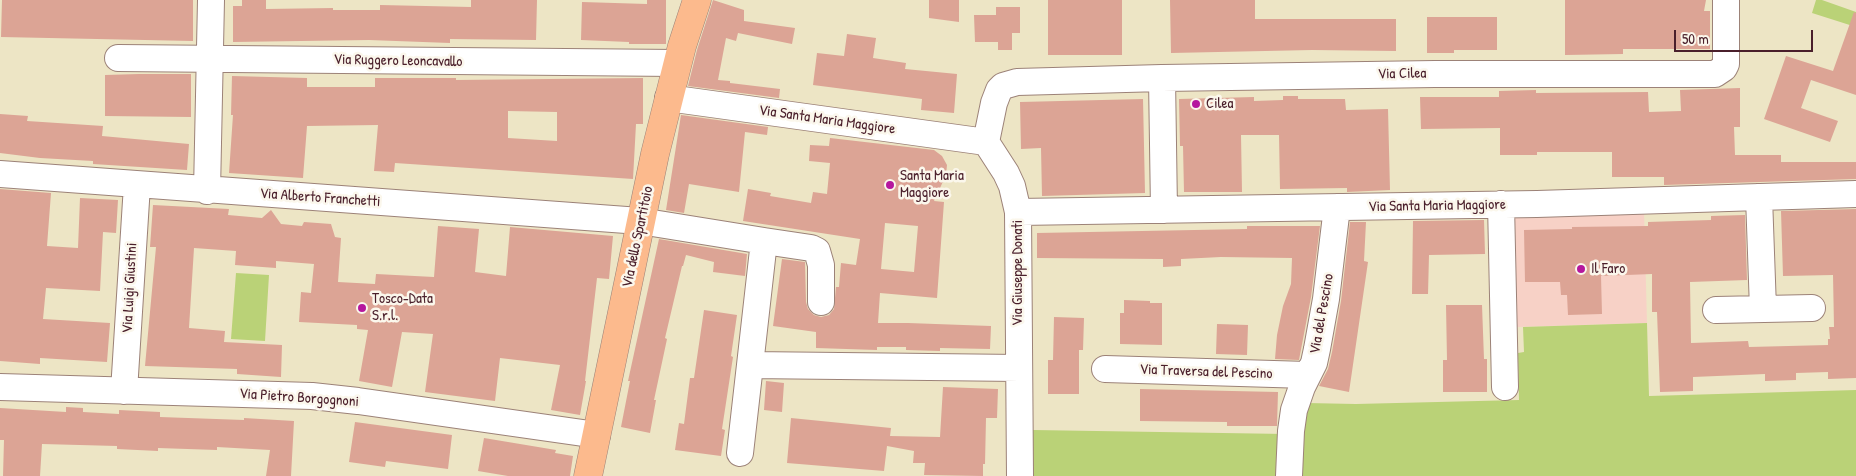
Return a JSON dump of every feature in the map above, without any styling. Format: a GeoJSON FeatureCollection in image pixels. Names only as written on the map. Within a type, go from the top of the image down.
{"type":"FeatureCollection","features":[{"type":"Feature","properties":{"kind":"main road","name":"Via dello Spartitoio"},"geometry":{"type":"LineString","coordinates":[[588,476],[640,221],[668,98],[687,27],[697,0]]}},
{"type":"Feature","properties":{"kind":"street"},"geometry":{"type":"LineString","coordinates":[[207,190],[211,0]]}},
{"type":"Feature","properties":{"kind":"street","name":"Via Cilea"},"geometry":{"type":"LineString","coordinates":[[986,142],[997,95],[1003,86],[1009,84],[1162,78],[1435,74],[1714,74],[1724,68],[1726,64],[1726,0]]}},
{"type":"Feature","properties":{"kind":"street","name":"Via Ruggero Leoncavallo"},"geometry":{"type":"LineString","coordinates":[[118,58],[677,63]]}},
{"type":"Feature","properties":{"kind":"street"},"geometry":{"type":"LineString","coordinates":[[1162,78],[1164,210]]}},
{"type":"Feature","properties":{"kind":"street","name":"Via Santa Maria Maggiore"},"geometry":{"type":"LineString","coordinates":[[668,98],[986,142]]}},
{"type":"Feature","properties":{"kind":"street","name":"Via Giuseppe Donati"},"geometry":{"type":"LineString","coordinates":[[986,142],[1006,173],[1018,212],[1020,476]]}},
{"type":"Feature","properties":{"kind":"street","name":"Via Alberto Franchetti"},"geometry":{"type":"LineString","coordinates":[[0,174],[640,221],[810,248],[817,251],[821,265],[821,302]]}},
{"type":"Feature","properties":{"kind":"street","name":"Via Luigi Giustini"},"geometry":{"type":"LineString","coordinates":[[124,391],[136,185]]}},
{"type":"Feature","properties":{"kind":"street","name":"Via Santa Maria Maggiore"},"geometry":{"type":"LineString","coordinates":[[1018,212],[1501,204],[1856,194]]}},
{"type":"Feature","properties":{"kind":"street"},"geometry":{"type":"LineString","coordinates":[[1759,197],[1763,309]]}},
{"type":"Feature","properties":{"kind":"street"},"geometry":{"type":"LineString","coordinates":[[1501,204],[1505,387]]}},
{"type":"Feature","properties":{"kind":"street","name":"Via del Pescino"},"geometry":{"type":"LineString","coordinates":[[1289,476],[1290,441],[1294,410],[1307,375],[1314,363],[1319,341],[1337,207]]}},
{"type":"Feature","properties":{"kind":"street"},"geometry":{"type":"LineString","coordinates":[[740,453],[764,241]]}},
{"type":"Feature","properties":{"kind":"street"},"geometry":{"type":"LineString","coordinates":[[1716,310],[1812,308]]}},
{"type":"Feature","properties":{"kind":"street"},"geometry":{"type":"LineString","coordinates":[[750,365],[1019,368]]}},
{"type":"Feature","properties":{"kind":"street","name":"Via Traversa del Pescino"},"geometry":{"type":"LineString","coordinates":[[1105,369],[1307,375]]}},
{"type":"Feature","properties":{"kind":"street","name":"Via Pietro Borgognoni"},"geometry":{"type":"LineString","coordinates":[[0,387],[336,398],[596,435]]}},
{"type":"Feature","properties":{"kind":"shaded area","name":"Il Faro"},"geometry":{"type":"Polygon","coordinates":[[[1644,210],[1647,323],[1517,327],[1514,213],[1644,210]]]}},
{"type":"Feature","properties":{"kind":"green space"},"geometry":{"type":"Polygon","coordinates":[[[1816,0],[1822,0],[1856,12],[1856,27],[1812,13],[1816,0]]]}},
{"type":"Feature","properties":{"kind":"green space"},"geometry":{"type":"Polygon","coordinates":[[[236,273],[269,275],[265,341],[231,339],[236,273]]]}},
{"type":"Feature","properties":{"kind":"green space"},"geometry":{"type":"Polygon","coordinates":[[[1647,323],[1649,396],[1856,390],[1856,476],[1294,476],[1306,403],[1356,404],[1519,400],[1518,353],[1524,352],[1523,327],[1647,323]]]}},
{"type":"Feature","properties":{"kind":"green space"},"geometry":{"type":"Polygon","coordinates":[[[1033,430],[1286,434],[1282,476],[1033,476],[1033,430]]]}},
{"type":"Feature","properties":{"kind":"building"},"geometry":{"type":"Polygon","coordinates":[[[2,0],[193,0],[193,41],[1,37],[2,0]]]}},
{"type":"Feature","properties":{"kind":"building"},"geometry":{"type":"Polygon","coordinates":[[[242,0],[266,0],[266,9],[333,8],[333,10],[380,10],[380,5],[471,7],[471,0],[537,0],[536,40],[450,39],[450,43],[369,40],[233,42],[233,6],[242,6],[242,0]]]}},
{"type":"Feature","properties":{"kind":"building"},"geometry":{"type":"Polygon","coordinates":[[[647,0],[666,0],[666,44],[629,44],[629,42],[581,40],[582,2],[647,4],[647,0]]]}},
{"type":"Feature","properties":{"kind":"building"},"geometry":{"type":"Polygon","coordinates":[[[713,0],[744,10],[744,21],[795,28],[792,44],[738,33],[736,41],[726,38],[718,80],[780,89],[779,98],[688,86],[713,0]]]}},
{"type":"Feature","properties":{"kind":"building"},"geometry":{"type":"Polygon","coordinates":[[[929,0],[959,0],[959,22],[929,18],[929,0]]]}},
{"type":"Feature","properties":{"kind":"building"},"geometry":{"type":"Polygon","coordinates":[[[1048,0],[1122,0],[1122,55],[1048,55],[1048,0]]]}},
{"type":"Feature","properties":{"kind":"building"},"geometry":{"type":"Polygon","coordinates":[[[1170,0],[1255,0],[1255,19],[1396,19],[1396,51],[1312,50],[1171,53],[1170,0]]]}},
{"type":"Feature","properties":{"kind":"building"},"geometry":{"type":"Polygon","coordinates":[[[1565,0],[1706,0],[1704,11],[1710,11],[1710,49],[1623,49],[1623,54],[1565,55],[1565,0]]]}},
{"type":"Feature","properties":{"kind":"building"},"geometry":{"type":"Polygon","coordinates":[[[996,7],[1020,7],[1020,33],[1012,33],[1012,50],[998,50],[998,42],[975,42],[974,15],[996,15],[996,7]]]}},
{"type":"Feature","properties":{"kind":"building"},"geometry":{"type":"Polygon","coordinates":[[[1854,12],[1856,13],[1856,95],[1811,80],[1801,108],[1838,121],[1830,142],[1764,119],[1786,56],[1833,71],[1854,12]]]}},
{"type":"Feature","properties":{"kind":"building"},"geometry":{"type":"Polygon","coordinates":[[[1427,17],[1497,17],[1497,50],[1454,50],[1454,53],[1427,53],[1427,17]]]}},
{"type":"Feature","properties":{"kind":"building"},"geometry":{"type":"Polygon","coordinates":[[[847,34],[876,38],[873,58],[906,63],[905,69],[957,74],[954,113],[921,110],[922,99],[813,85],[817,53],[844,56],[847,34]]]}},
{"type":"Feature","properties":{"kind":"building"},"geometry":{"type":"Polygon","coordinates":[[[191,74],[191,117],[105,116],[105,75],[191,74]]]}},
{"type":"Feature","properties":{"kind":"building"},"geometry":{"type":"Polygon","coordinates":[[[232,76],[307,78],[307,87],[375,87],[375,78],[456,78],[456,80],[643,78],[643,124],[636,124],[633,179],[395,163],[394,172],[374,171],[378,125],[307,126],[303,178],[229,173],[233,115],[231,115],[232,76]],[[508,111],[508,138],[557,141],[557,112],[508,111]]]}},
{"type":"Feature","properties":{"kind":"building"},"geometry":{"type":"Polygon","coordinates":[[[1740,88],[1740,127],[1734,127],[1735,155],[1781,155],[1781,162],[1856,162],[1856,179],[1664,185],[1664,177],[1612,177],[1612,152],[1537,152],[1537,155],[1500,155],[1500,128],[1421,129],[1420,97],[1499,97],[1499,91],[1536,90],[1536,93],[1648,92],[1649,112],[1681,111],[1680,90],[1740,88]]]}},
{"type":"Feature","properties":{"kind":"building"},"geometry":{"type":"Polygon","coordinates":[[[1283,96],[1298,96],[1298,99],[1345,99],[1346,110],[1388,109],[1390,190],[1347,192],[1347,188],[1280,189],[1279,135],[1241,135],[1242,192],[1184,192],[1183,146],[1180,146],[1179,99],[1254,97],[1254,101],[1283,100],[1283,96]]]}},
{"type":"Feature","properties":{"kind":"building"},"geometry":{"type":"Polygon","coordinates":[[[1143,99],[1145,193],[1042,196],[1041,148],[1021,149],[1020,102],[1143,99]]]}},
{"type":"Feature","properties":{"kind":"building"},"geometry":{"type":"Polygon","coordinates":[[[0,114],[28,116],[27,121],[103,126],[102,136],[189,144],[187,170],[93,164],[93,161],[40,158],[0,153],[0,114]]]}},
{"type":"Feature","properties":{"kind":"building"},"geometry":{"type":"Polygon","coordinates":[[[681,115],[768,127],[767,135],[745,132],[739,192],[689,184],[684,213],[666,210],[681,115]]]}},
{"type":"Feature","properties":{"kind":"building"},"geometry":{"type":"Polygon","coordinates":[[[830,138],[934,150],[942,156],[947,165],[946,175],[934,201],[944,202],[937,298],[880,293],[878,323],[991,326],[990,349],[940,348],[940,351],[906,350],[906,347],[877,347],[877,350],[816,348],[816,332],[773,326],[782,259],[805,262],[806,302],[808,309],[814,315],[821,317],[829,315],[834,309],[836,287],[839,287],[841,263],[856,265],[860,239],[743,221],[748,189],[771,193],[770,196],[811,203],[813,192],[827,194],[830,163],[809,161],[810,145],[829,146],[830,138]],[[885,223],[881,269],[914,272],[918,226],[885,223]]]}},
{"type":"Feature","properties":{"kind":"building"},"geometry":{"type":"Polygon","coordinates":[[[0,189],[51,193],[47,246],[78,248],[80,198],[118,200],[116,233],[103,232],[100,291],[46,288],[43,319],[110,323],[107,362],[40,358],[40,364],[0,361],[0,189]]]}},
{"type":"Feature","properties":{"kind":"building"},"geometry":{"type":"Polygon","coordinates":[[[153,205],[229,209],[228,215],[262,218],[271,210],[281,224],[302,226],[304,222],[331,224],[335,237],[341,238],[338,282],[375,284],[376,274],[434,277],[438,226],[479,229],[475,272],[506,276],[510,227],[613,236],[609,279],[597,278],[586,381],[580,415],[551,410],[560,365],[500,358],[495,401],[425,392],[433,334],[402,332],[392,387],[359,381],[368,330],[357,329],[357,325],[299,322],[301,292],[311,293],[314,264],[276,261],[276,268],[235,265],[236,251],[194,248],[189,328],[225,331],[224,342],[282,345],[281,377],[237,374],[237,369],[145,366],[156,247],[150,247],[153,205]]]}},
{"type":"Feature","properties":{"kind":"building"},"geometry":{"type":"Polygon","coordinates":[[[1856,209],[1856,378],[1828,379],[1828,372],[1796,373],[1796,380],[1765,381],[1765,374],[1693,377],[1693,391],[1660,392],[1657,312],[1652,312],[1652,274],[1601,276],[1602,314],[1568,315],[1567,295],[1561,295],[1560,282],[1525,282],[1524,230],[1648,226],[1648,222],[1711,220],[1711,216],[1745,215],[1747,280],[1690,282],[1691,343],[1748,341],[1749,347],[1828,345],[1828,339],[1830,339],[1829,327],[1834,327],[1833,275],[1783,276],[1781,211],[1856,209]]]}},
{"type":"Feature","properties":{"kind":"building"},"geometry":{"type":"Polygon","coordinates":[[[1484,220],[1485,254],[1429,255],[1428,294],[1412,294],[1413,221],[1484,220]]]}},
{"type":"Feature","properties":{"kind":"building"},"geometry":{"type":"Polygon","coordinates":[[[1350,222],[1366,222],[1364,261],[1368,262],[1349,392],[1319,386],[1328,369],[1332,352],[1341,301],[1350,222]]]}},
{"type":"Feature","properties":{"kind":"building"},"geometry":{"type":"Polygon","coordinates":[[[1247,226],[1320,226],[1311,297],[1299,360],[1275,359],[1277,335],[1283,306],[1291,284],[1292,258],[1221,257],[1181,259],[1181,266],[1163,267],[1163,259],[1037,258],[1037,233],[1247,229],[1247,226]]]}},
{"type":"Feature","properties":{"kind":"building"},"geometry":{"type":"Polygon","coordinates":[[[659,239],[747,254],[745,276],[713,272],[714,262],[686,255],[665,338],[667,339],[654,400],[656,400],[650,433],[621,427],[630,381],[628,381],[659,239]]]}},
{"type":"Feature","properties":{"kind":"building"},"geometry":{"type":"Polygon","coordinates":[[[1124,300],[1162,303],[1162,345],[1120,344],[1120,313],[1124,313],[1124,300]]]}},
{"type":"Feature","properties":{"kind":"building"},"geometry":{"type":"Polygon","coordinates":[[[1446,305],[1482,305],[1484,359],[1487,359],[1487,392],[1443,392],[1443,360],[1447,360],[1446,305]]]}},
{"type":"Feature","properties":{"kind":"building"},"geometry":{"type":"Polygon","coordinates":[[[704,310],[737,315],[731,356],[733,357],[722,429],[725,430],[721,456],[675,450],[679,423],[684,424],[690,378],[694,378],[704,310]]]}},
{"type":"Feature","properties":{"kind":"building"},"geometry":{"type":"Polygon","coordinates":[[[1054,317],[1084,318],[1083,350],[1079,350],[1079,394],[1048,394],[1048,360],[1053,360],[1054,317]]]}},
{"type":"Feature","properties":{"kind":"building"},"geometry":{"type":"Polygon","coordinates":[[[1217,324],[1248,325],[1247,355],[1216,354],[1217,324]]]}},
{"type":"Feature","properties":{"kind":"building"},"geometry":{"type":"Polygon","coordinates":[[[766,381],[784,383],[782,412],[764,410],[766,381]]]}},
{"type":"Feature","properties":{"kind":"building"},"geometry":{"type":"Polygon","coordinates":[[[943,387],[998,389],[997,418],[986,418],[983,476],[924,475],[925,463],[913,463],[914,451],[887,446],[884,471],[787,463],[791,418],[891,428],[890,436],[940,437],[943,387]]]}},
{"type":"Feature","properties":{"kind":"building"},"geometry":{"type":"Polygon","coordinates":[[[1140,389],[1278,392],[1277,426],[1227,426],[1227,422],[1140,421],[1140,389]]]}},
{"type":"Feature","properties":{"kind":"building"},"geometry":{"type":"Polygon","coordinates":[[[66,407],[83,408],[83,412],[119,414],[119,410],[160,412],[160,417],[244,420],[244,418],[294,421],[291,476],[266,476],[270,450],[217,447],[217,450],[158,448],[158,451],[117,449],[117,446],[42,444],[40,476],[3,476],[4,440],[0,440],[0,408],[66,412],[66,407]]]}},
{"type":"Feature","properties":{"kind":"building"},"geometry":{"type":"Polygon","coordinates":[[[355,422],[452,435],[448,469],[386,461],[385,467],[349,462],[355,422]]]}},
{"type":"Feature","properties":{"kind":"building"},"geometry":{"type":"Polygon","coordinates":[[[484,438],[556,450],[555,453],[573,456],[570,476],[508,476],[478,471],[484,438]]]}},
{"type":"Feature","properties":{"kind":"place","name":"Cilea"},"geometry":{"type":"Point","coordinates":[1196,104]}},
{"type":"Feature","properties":{"kind":"place","name":"Santa Maria Maggiore"},"geometry":{"type":"Point","coordinates":[890,185]}},
{"type":"Feature","properties":{"kind":"place","name":"Il Faro"},"geometry":{"type":"Point","coordinates":[1581,269]}},
{"type":"Feature","properties":{"kind":"place","name":"Tosco-Data S.r.l."},"geometry":{"type":"Point","coordinates":[362,308]}}]}
